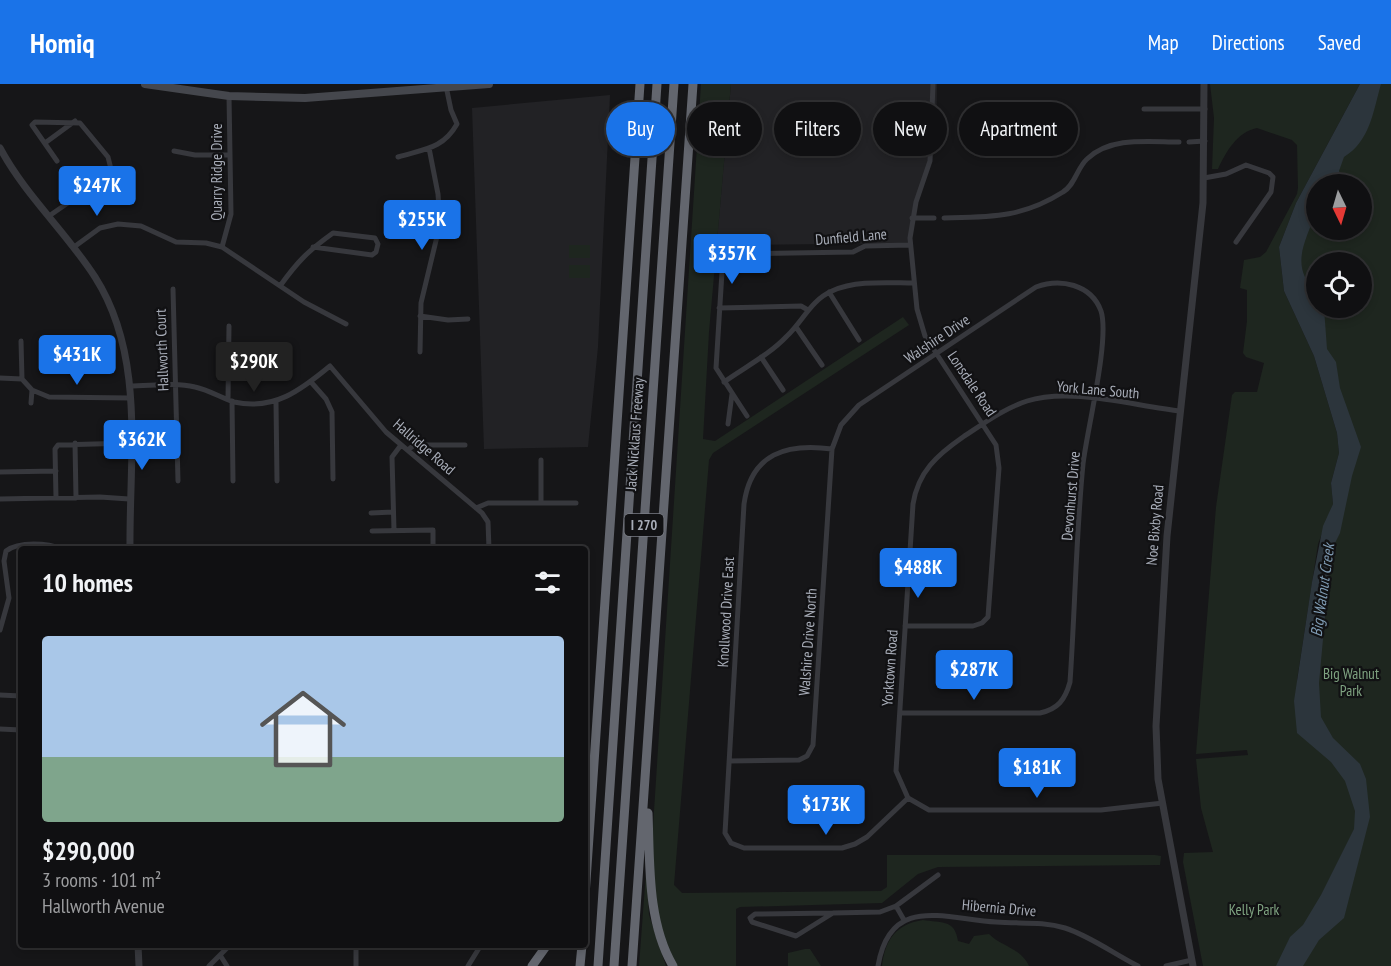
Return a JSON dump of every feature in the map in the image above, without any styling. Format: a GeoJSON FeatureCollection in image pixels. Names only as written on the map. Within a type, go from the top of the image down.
{"type":"FeatureCollection","features":[{"type":"Feature","properties":{"kind":"highway"},"geometry":{"type":"LineString","coordinates":[[588,850],[640,84]]}},
{"type":"Feature","properties":{"kind":"highway","name":"Jack Nicklaus Freeway"},"geometry":{"type":"LineString","coordinates":[[598,966],[657,84]]}},
{"type":"Feature","properties":{"kind":"highway","name":"Jack Nicklaus Freeway"},"geometry":{"type":"LineString","coordinates":[[614,966],[674,84]]}},
{"type":"Feature","properties":{"kind":"highway"},"geometry":{"type":"LineString","coordinates":[[632,966],[693,84]]}},
{"type":"Feature","properties":{"kind":"highway"},"geometry":{"type":"LineString","coordinates":[[645,772],[650,876],[657,920],[673,966]]}},
{"type":"Feature","properties":{"kind":"highway"},"geometry":{"type":"LineString","coordinates":[[588,794],[593,774]]}},
{"type":"Feature","properties":{"kind":"highway"},"geometry":{"type":"LineString","coordinates":[[532,966],[545,948]]}},
{"type":"Feature","properties":{"kind":"highway"},"geometry":{"type":"LineString","coordinates":[[580,966],[582,948]]}},
{"type":"Feature","properties":{"kind":"main road"},"geometry":{"type":"LineString","coordinates":[[145,84],[229,96],[337,97],[489,84]]}},
{"type":"Feature","properties":{"kind":"street","name":"Lonsdale Road"},"geometry":{"type":"LineString","coordinates":[[905,626],[973,626],[982,623],[988,617],[999,460],[996,445],[984,424],[921,328],[910,245],[912,218],[930,161],[933,84]]}},
{"type":"Feature","properties":{"kind":"street","name":"Noe Bixby Road"},"geometry":{"type":"LineString","coordinates":[[1193,963],[1156,762],[1156,726],[1167,536],[1204,178],[1204,84]]}},
{"type":"Feature","properties":{"kind":"street"},"geometry":{"type":"LineString","coordinates":[[398,157],[442,144],[457,124],[446,86]]}},
{"type":"Feature","properties":{"kind":"street","name":"Quarry Ridge Drive"},"geometry":{"type":"LineString","coordinates":[[222,247],[230,224],[229,96]]}},
{"type":"Feature","properties":{"kind":"street"},"geometry":{"type":"LineString","coordinates":[[1144,109],[1205,108]]}},
{"type":"Feature","properties":{"kind":"street"},"geometry":{"type":"LineString","coordinates":[[48,216],[107,176],[111,169],[108,157],[84,127],[75,122],[35,122],[32,125],[57,161]]}},
{"type":"Feature","properties":{"kind":"street"},"geometry":{"type":"LineString","coordinates":[[45,143],[75,122]]}},
{"type":"Feature","properties":{"kind":"street"},"geometry":{"type":"LineString","coordinates":[[1189,142],[1205,141]]}},
{"type":"Feature","properties":{"kind":"street"},"geometry":{"type":"LineString","coordinates":[[944,218],[1008,216],[1065,191],[1087,159],[1095,154],[1125,142],[1179,142]]}},
{"type":"Feature","properties":{"kind":"street"},"geometry":{"type":"LineString","coordinates":[[0,148],[48,216],[74,247],[96,279],[116,316],[126,350],[130,398],[130,546]]}},
{"type":"Feature","properties":{"kind":"street"},"geometry":{"type":"LineString","coordinates":[[420,352],[420,316],[440,224],[436,180],[429,148]]}},
{"type":"Feature","properties":{"kind":"street"},"geometry":{"type":"LineString","coordinates":[[174,151],[195,155],[230,155]]}},
{"type":"Feature","properties":{"kind":"street"},"geometry":{"type":"LineString","coordinates":[[1204,178],[1251,165],[1273,177],[1271,192],[1236,242]]}},
{"type":"Feature","properties":{"kind":"street"},"geometry":{"type":"LineString","coordinates":[[912,218],[934,218]]}},
{"type":"Feature","properties":{"kind":"street"},"geometry":{"type":"LineString","coordinates":[[74,247],[100,228],[117,224],[141,226],[176,242],[222,247],[304,302],[346,324]]}},
{"type":"Feature","properties":{"kind":"street"},"geometry":{"type":"LineString","coordinates":[[280,286],[302,255],[313,247],[333,233],[375,238],[378,244],[376,252],[372,255],[313,247]]}},
{"type":"Feature","properties":{"kind":"street","name":"Dunfield Lane"},"geometry":{"type":"LineString","coordinates":[[719,308],[723,256],[728,254],[853,252],[865,246],[910,245]]}},
{"type":"Feature","properties":{"kind":"street","name":"Walshire Drive"},"geometry":{"type":"LineString","coordinates":[[832,449],[841,425],[859,405],[937,353],[1036,288],[1057,282],[1077,286]]}},
{"type":"Feature","properties":{"kind":"street"},"geometry":{"type":"LineString","coordinates":[[724,381],[761,357],[796,327],[808,310],[829,292],[853,285],[914,283]]}},
{"type":"Feature","properties":{"kind":"street","name":"Devonhurst Drive"},"geometry":{"type":"LineString","coordinates":[[900,713],[1040,713],[1060,704],[1070,682],[1083,464],[1103,323],[1097,304],[1077,286]]}},
{"type":"Feature","properties":{"kind":"street","name":"Hallworth Court"},"geometry":{"type":"LineString","coordinates":[[173,290],[178,481]]}},
{"type":"Feature","properties":{"kind":"street"},"geometry":{"type":"LineString","coordinates":[[829,292],[859,340]]}},
{"type":"Feature","properties":{"kind":"street"},"geometry":{"type":"LineString","coordinates":[[747,416],[716,368],[719,308],[801,306],[808,310]]}},
{"type":"Feature","properties":{"kind":"street"},"geometry":{"type":"LineString","coordinates":[[420,316],[448,320],[468,319]]}},
{"type":"Feature","properties":{"kind":"street"},"geometry":{"type":"LineString","coordinates":[[229,326],[233,481]]}},
{"type":"Feature","properties":{"kind":"street"},"geometry":{"type":"LineString","coordinates":[[796,327],[822,365]]}},
{"type":"Feature","properties":{"kind":"street"},"geometry":{"type":"LineString","coordinates":[[21,341],[22,379],[32,390],[53,398],[130,398]]}},
{"type":"Feature","properties":{"kind":"street"},"geometry":{"type":"LineString","coordinates":[[761,357],[783,390]]}},
{"type":"Feature","properties":{"kind":"street","name":"Hallridge Road"},"geometry":{"type":"LineString","coordinates":[[311,382],[330,366],[368,412],[401,445],[476,508],[488,522],[489,546]]}},
{"type":"Feature","properties":{"kind":"street"},"geometry":{"type":"LineString","coordinates":[[0,378],[22,379]]}},
{"type":"Feature","properties":{"kind":"street"},"geometry":{"type":"LineString","coordinates":[[129,386],[175,385],[205,390],[230,400],[251,404],[276,402],[311,382],[326,399],[332,412],[333,479]]}},
{"type":"Feature","properties":{"kind":"street"},"geometry":{"type":"LineString","coordinates":[[31,403],[32,390]]}},
{"type":"Feature","properties":{"kind":"street"},"geometry":{"type":"LineString","coordinates":[[728,424],[732,394]]}},
{"type":"Feature","properties":{"kind":"street","name":"York Lane South"},"geometry":{"type":"LineString","coordinates":[[984,424],[1013,406],[1037,399],[1065,396],[1181,411]]}},
{"type":"Feature","properties":{"kind":"street"},"geometry":{"type":"LineString","coordinates":[[276,402],[277,481]]}},
{"type":"Feature","properties":{"kind":"street","name":"Yorktown Road"},"geometry":{"type":"LineString","coordinates":[[908,798],[896,771],[913,504],[919,480],[933,460],[984,424]]}},
{"type":"Feature","properties":{"kind":"street"},"geometry":{"type":"LineString","coordinates":[[56,498],[55,449],[65,443],[130,442]]}},
{"type":"Feature","properties":{"kind":"street"},"geometry":{"type":"LineString","coordinates":[[75,443],[76,498]]}},
{"type":"Feature","properties":{"kind":"street"},"geometry":{"type":"LineString","coordinates":[[394,530],[392,457],[401,445]]}},
{"type":"Feature","properties":{"kind":"street"},"geometry":{"type":"LineString","coordinates":[[408,450],[414,445],[465,445]]}},
{"type":"Feature","properties":{"kind":"street","name":"Knollwood Drive East"},"geometry":{"type":"LineString","coordinates":[[832,449],[809,446],[786,449],[762,465],[748,486],[744,504],[724,827],[728,840],[735,846],[744,848],[842,848],[867,837],[908,798]]}},
{"type":"Feature","properties":{"kind":"street","name":"Walshire Drive North"},"geometry":{"type":"LineString","coordinates":[[729,761],[799,760],[807,756],[813,745],[832,449]]}},
{"type":"Feature","properties":{"kind":"street"},"geometry":{"type":"LineString","coordinates":[[541,460],[541,503]]}},
{"type":"Feature","properties":{"kind":"street"},"geometry":{"type":"LineString","coordinates":[[0,472],[56,471]]}},
{"type":"Feature","properties":{"kind":"street"},"geometry":{"type":"LineString","coordinates":[[0,499],[129,499]]}},
{"type":"Feature","properties":{"kind":"street"},"geometry":{"type":"LineString","coordinates":[[476,508],[488,503],[576,503]]}},
{"type":"Feature","properties":{"kind":"street"},"geometry":{"type":"LineString","coordinates":[[371,513],[393,512]]}},
{"type":"Feature","properties":{"kind":"street"},"geometry":{"type":"LineString","coordinates":[[372,531],[433,530],[433,546]]}},
{"type":"Feature","properties":{"kind":"street"},"geometry":{"type":"LineString","coordinates":[[0,630],[9,598],[4,561],[6,551],[18,546],[52,546]]}},
{"type":"Feature","properties":{"kind":"street"},"geometry":{"type":"LineString","coordinates":[[0,695],[18,696]]}},
{"type":"Feature","properties":{"kind":"street"},"geometry":{"type":"LineString","coordinates":[[0,729],[18,730]]}},
{"type":"Feature","properties":{"kind":"street"},"geometry":{"type":"LineString","coordinates":[[908,798],[920,807],[935,811],[1101,810],[1163,803]]}},
{"type":"Feature","properties":{"kind":"street"},"geometry":{"type":"LineString","coordinates":[[833,913],[796,936],[750,921],[754,914],[880,912],[896,906],[938,875]]}},
{"type":"Feature","properties":{"kind":"street"},"geometry":{"type":"LineString","coordinates":[[878,966],[888,936],[904,920],[896,906]]}},
{"type":"Feature","properties":{"kind":"street","name":"Hibernia Drive"},"geometry":{"type":"LineString","coordinates":[[904,920],[918,916],[946,915],[996,922],[1053,925],[1075,932],[1138,966]]}},
{"type":"Feature","properties":{"kind":"street"},"geometry":{"type":"LineString","coordinates":[[138,948],[139,966]]}},
{"type":"Feature","properties":{"kind":"street"},"geometry":{"type":"LineString","coordinates":[[209,966],[227,948]]}},
{"type":"Feature","properties":{"kind":"street"},"geometry":{"type":"LineString","coordinates":[[356,948],[356,966]]}},
{"type":"Feature","properties":{"kind":"street"},"geometry":{"type":"LineString","coordinates":[[468,966],[480,948]]}},
{"type":"Feature","properties":{"kind":"street"},"geometry":{"type":"LineString","coordinates":[[220,955],[226,966]]}},
{"type":"Feature","properties":{"kind":"street"},"geometry":{"type":"LineString","coordinates":[[1166,966],[1193,963]]}},
{"type":"Feature","properties":{"kind":"shaded area"},"geometry":{"type":"Polygon","coordinates":[[[731,84],[937,84],[937,102],[873,102],[873,156],[930,156],[911,224],[910,243],[743,245],[743,250],[716,251],[725,156],[762,156],[762,102],[729,102],[731,84]]]}},
{"type":"Feature","properties":{"kind":"shaded area"},"geometry":{"type":"Polygon","coordinates":[[[610,95],[610,102],[606,102],[607,156],[598,347],[588,447],[484,449],[472,108],[610,95]]]}},
{"type":"Feature","properties":{"kind":"green space"},"geometry":{"type":"Polygon","coordinates":[[[701,84],[731,84],[729,102],[700,102],[701,84]]]}},
{"type":"Feature","properties":{"kind":"green space"},"geometry":{"type":"Polygon","coordinates":[[[1210,84],[1360,84],[1312,174],[1306,174],[1306,184],[1296,203],[1279,247],[1284,291],[1314,356],[1337,433],[1339,453],[1331,483],[1333,504],[1318,544],[1297,680],[1314,728],[1326,549],[1347,476],[1339,413],[1288,274],[1306,230],[1306,240],[1372,240],[1372,174],[1332,174],[1372,84],[1391,84],[1391,966],[1203,966],[1183,862],[1184,853],[1213,852],[1201,808],[1196,759],[1248,755],[1247,750],[1196,754],[1216,507],[1232,395],[1235,392],[1257,392],[1264,363],[1246,357],[1243,353],[1247,321],[1247,290],[1240,288],[1244,260],[1260,257],[1266,252],[1297,194],[1297,145],[1292,140],[1257,128],[1238,138],[1218,169],[1212,169],[1214,118],[1210,84]]]}},
{"type":"Feature","properties":{"kind":"green space"},"geometry":{"type":"Polygon","coordinates":[[[696,156],[725,156],[709,332],[703,439],[715,441],[903,317],[909,325],[713,453],[709,460],[674,885],[682,893],[881,891],[887,887],[887,855],[1161,856],[1160,865],[938,867],[918,874],[882,903],[740,907],[736,909],[736,966],[673,966],[656,917],[652,842],[696,156]]]}},
{"type":"Feature","properties":{"kind":"green space"},"geometry":{"type":"Polygon","coordinates":[[[569,245],[590,245],[590,258],[569,258],[569,245]]]}},
{"type":"Feature","properties":{"kind":"green space"},"geometry":{"type":"Polygon","coordinates":[[[569,265],[590,265],[590,278],[569,278],[569,265]]]}},
{"type":"Feature","properties":{"kind":"green space"},"geometry":{"type":"Polygon","coordinates":[[[646,872],[649,915],[666,966],[639,966],[646,872]]]}},
{"type":"Feature","properties":{"kind":"green space"},"geometry":{"type":"Polygon","coordinates":[[[923,920],[950,925],[958,941],[969,944],[974,936],[989,934],[1021,955],[1029,966],[882,966],[889,941],[899,929],[923,920]]]}},
{"type":"Feature","properties":{"kind":"green space"},"geometry":{"type":"Polygon","coordinates":[[[810,949],[821,966],[788,966],[788,953],[810,949]]]}},
{"type":"Feature","properties":{"kind":"water"},"geometry":{"type":"Polygon","coordinates":[[[1360,84],[1381,84],[1373,115],[1365,134],[1360,143],[1344,157],[1340,174],[1312,174],[1360,84]]]}},
{"type":"Feature","properties":{"kind":"water","name":"Big Walnut Creek"},"geometry":{"type":"Polygon","coordinates":[[[1306,184],[1306,239],[1301,264],[1306,279],[1306,318],[1325,318],[1327,349],[1336,362],[1340,388],[1361,447],[1352,476],[1340,533],[1331,551],[1319,683],[1321,717],[1333,738],[1360,764],[1366,779],[1370,817],[1344,918],[1319,940],[1303,966],[1276,966],[1290,937],[1303,925],[1321,895],[1354,829],[1355,811],[1345,781],[1331,762],[1297,733],[1294,701],[1312,582],[1323,526],[1333,504],[1331,483],[1339,453],[1337,433],[1314,356],[1284,291],[1279,247],[1296,203],[1306,184]]]}},
{"type":"Feature","properties":{"kind":"park label","name":"Big Walnut Park"},"geometry":{"type":"Point","coordinates":[1351,682]}},
{"type":"Feature","properties":{"kind":"park label","name":"Kelly Park"},"geometry":{"type":"Point","coordinates":[1254,910]}}]}
